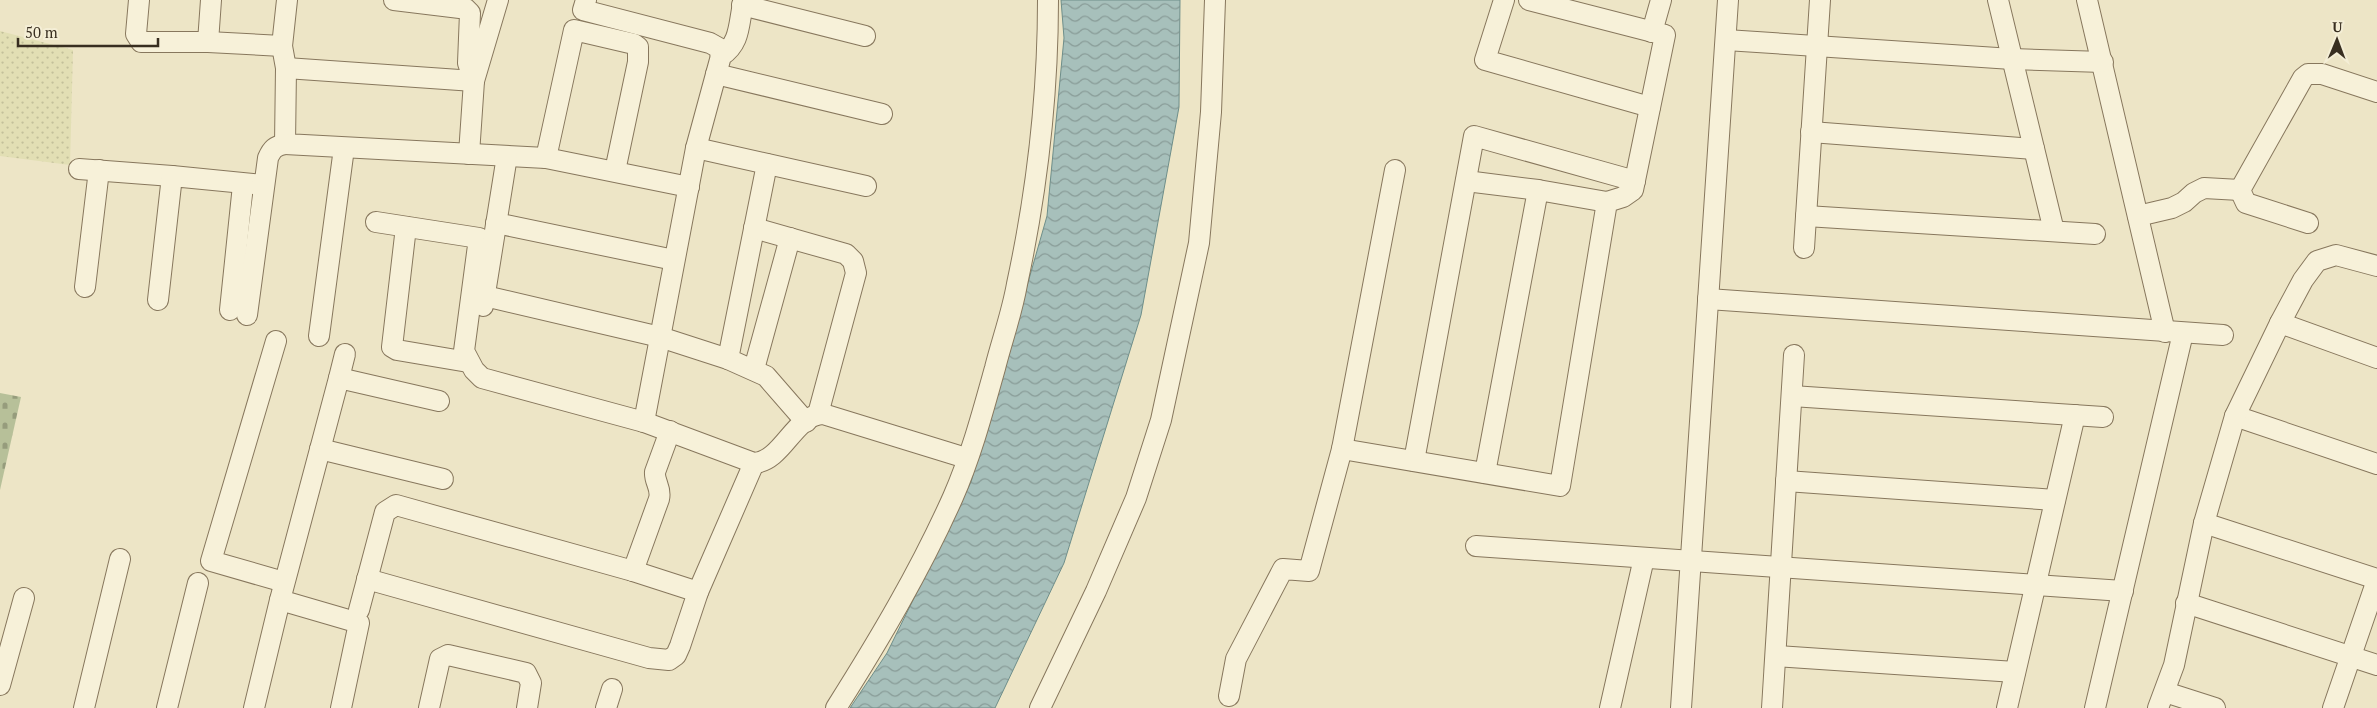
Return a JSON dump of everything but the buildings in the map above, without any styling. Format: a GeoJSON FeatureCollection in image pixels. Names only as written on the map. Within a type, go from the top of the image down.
{"type":"FeatureCollection","features":[{"type":"Feature","properties":{"kind":"street"},"geometry":{"type":"LineString","coordinates":[[139,0],[136,34],[141,42],[208,42],[282,46]]}},
{"type":"Feature","properties":{"kind":"street"},"geometry":{"type":"LineString","coordinates":[[208,42],[211,0]]}},
{"type":"Feature","properties":{"kind":"street"},"geometry":{"type":"LineString","coordinates":[[285,144],[286,68],[282,46],[287,0]]}},
{"type":"Feature","properties":{"kind":"street"},"geometry":{"type":"LineString","coordinates":[[394,0],[466,9],[470,18],[468,64],[474,81]]}},
{"type":"Feature","properties":{"kind":"street"},"geometry":{"type":"LineString","coordinates":[[469,154],[474,81],[498,0]]}},
{"type":"Feature","properties":{"kind":"street"},"geometry":{"type":"LineString","coordinates":[[836,708],[908,588],[953,496],[984,406],[1017,286],[1036,182],[1048,54],[1048,0]]}},
{"type":"Feature","properties":{"kind":"street"},"geometry":{"type":"LineString","coordinates":[[1040,708],[1096,591],[1136,498],[1161,420],[1199,243],[1211,112],[1215,0]]}},
{"type":"Feature","properties":{"kind":"street"},"geometry":{"type":"LineString","coordinates":[[1504,0],[1484,60],[1650,107]]}},
{"type":"Feature","properties":{"kind":"street"},"geometry":{"type":"LineString","coordinates":[[1466,181],[1538,190],[1608,202],[1623,197],[1633,190],[1665,35],[1652,32],[1586,7],[1529,0]]}},
{"type":"Feature","properties":{"kind":"street"},"geometry":{"type":"LineString","coordinates":[[1652,32],[1661,0]]}},
{"type":"Feature","properties":{"kind":"street"},"geometry":{"type":"LineString","coordinates":[[1681,708],[1728,0]]}},
{"type":"Feature","properties":{"kind":"street"},"geometry":{"type":"LineString","coordinates":[[1804,248],[1820,0]]}},
{"type":"Feature","properties":{"kind":"street"},"geometry":{"type":"LineString","coordinates":[[1998,0],[2054,231]]}},
{"type":"Feature","properties":{"kind":"street"},"geometry":{"type":"LineString","coordinates":[[2087,0],[2138,216],[2174,332],[2123,591],[2095,708]]}},
{"type":"Feature","properties":{"kind":"street"},"geometry":{"type":"LineString","coordinates":[[718,65],[737,39],[743,3],[866,36]]}},
{"type":"Feature","properties":{"kind":"street"},"geometry":{"type":"LineString","coordinates":[[546,158],[574,30],[584,5],[710,43],[719,48],[718,65],[696,148],[644,422]]}},
{"type":"Feature","properties":{"kind":"street"},"geometry":{"type":"LineString","coordinates":[[574,30],[634,44],[638,47],[638,62],[615,171]]}},
{"type":"Feature","properties":{"kind":"street"},"geometry":{"type":"LineString","coordinates":[[1726,40],[2012,59],[2103,62]]}},
{"type":"Feature","properties":{"kind":"street"},"geometry":{"type":"LineString","coordinates":[[718,65],[882,114]]}},
{"type":"Feature","properties":{"kind":"street"},"geometry":{"type":"LineString","coordinates":[[286,68],[474,81]]}},
{"type":"Feature","properties":{"kind":"street"},"geometry":{"type":"LineString","coordinates":[[2240,190],[2303,78],[2308,74],[2322,74],[2377,92]]}},
{"type":"Feature","properties":{"kind":"street"},"geometry":{"type":"LineString","coordinates":[[1811,132],[2034,149]]}},
{"type":"Feature","properties":{"kind":"street"},"geometry":{"type":"LineString","coordinates":[[1414,461],[1474,136],[1635,181]]}},
{"type":"Feature","properties":{"kind":"street"},"geometry":{"type":"LineString","coordinates":[[243,185],[239,312],[272,150],[277,146],[285,144],[546,158],[689,187]]}},
{"type":"Feature","properties":{"kind":"street"},"geometry":{"type":"LineString","coordinates":[[319,336],[344,148]]}},
{"type":"Feature","properties":{"kind":"street"},"geometry":{"type":"LineString","coordinates":[[696,148],[866,186]]}},
{"type":"Feature","properties":{"kind":"street"},"geometry":{"type":"LineString","coordinates":[[507,156],[464,351],[471,366],[482,378],[644,422],[754,463],[766,461],[812,418],[829,414],[966,458]]}},
{"type":"Feature","properties":{"kind":"street"},"geometry":{"type":"LineString","coordinates":[[728,359],[767,164]]}},
{"type":"Feature","properties":{"kind":"street"},"geometry":{"type":"LineString","coordinates":[[78,169],[172,176],[243,185],[264,185]]}},
{"type":"Feature","properties":{"kind":"street"},"geometry":{"type":"LineString","coordinates":[[86,287],[99,170]]}},
{"type":"Feature","properties":{"kind":"street"},"geometry":{"type":"LineString","coordinates":[[1226,704],[1236,660],[1283,569],[1309,571],[1342,449],[1395,170]]}},
{"type":"Feature","properties":{"kind":"street"},"geometry":{"type":"LineString","coordinates":[[158,300],[172,176]]}},
{"type":"Feature","properties":{"kind":"street"},"geometry":{"type":"LineString","coordinates":[[2138,216],[2172,208],[2204,188],[2240,190]]}},
{"type":"Feature","properties":{"kind":"street"},"geometry":{"type":"LineString","coordinates":[[1485,473],[1538,190]]}},
{"type":"Feature","properties":{"kind":"street"},"geometry":{"type":"LineString","coordinates":[[2240,190],[2246,203],[2308,223]]}},
{"type":"Feature","properties":{"kind":"street"},"geometry":{"type":"LineString","coordinates":[[1342,449],[1560,486],[1608,202]]}},
{"type":"Feature","properties":{"kind":"street"},"geometry":{"type":"LineString","coordinates":[[1806,216],[2095,234]]}},
{"type":"Feature","properties":{"kind":"street"},"geometry":{"type":"LineString","coordinates":[[376,222],[406,227],[490,234],[674,260]]}},
{"type":"Feature","properties":{"kind":"street"},"geometry":{"type":"LineString","coordinates":[[406,227],[392,347],[397,350],[471,366]]}},
{"type":"Feature","properties":{"kind":"street"},"geometry":{"type":"LineString","coordinates":[[754,228],[846,254],[854,261],[856,268],[812,418]]}},
{"type":"Feature","properties":{"kind":"street"},"geometry":{"type":"LineString","coordinates":[[471,366],[485,296],[490,234]]}},
{"type":"Feature","properties":{"kind":"street"},"geometry":{"type":"LineString","coordinates":[[754,369],[790,238]]}},
{"type":"Feature","properties":{"kind":"street"},"geometry":{"type":"LineString","coordinates":[[2215,708],[2162,700],[2174,665],[2204,522],[2235,416],[2280,323],[2317,261],[2336,255],[2377,266]]}},
{"type":"Feature","properties":{"kind":"street"},"geometry":{"type":"LineString","coordinates":[[485,296],[660,337],[728,359],[766,376],[812,418]]}},
{"type":"Feature","properties":{"kind":"street"},"geometry":{"type":"LineString","coordinates":[[1708,299],[2223,334]]}},
{"type":"Feature","properties":{"kind":"street"},"geometry":{"type":"LineString","coordinates":[[2280,323],[2377,358]]}},
{"type":"Feature","properties":{"kind":"street"},"geometry":{"type":"LineString","coordinates":[[276,341],[211,561],[359,623],[341,708]]}},
{"type":"Feature","properties":{"kind":"street"},"geometry":{"type":"LineString","coordinates":[[254,708],[282,591],[345,354]]}},
{"type":"Feature","properties":{"kind":"street"},"geometry":{"type":"LineString","coordinates":[[1772,708],[1794,355]]}},
{"type":"Feature","properties":{"kind":"street"},"geometry":{"type":"LineString","coordinates":[[339,378],[439,401]]}},
{"type":"Feature","properties":{"kind":"street"},"geometry":{"type":"LineString","coordinates":[[1792,396],[2103,416]]}},
{"type":"Feature","properties":{"kind":"street"},"geometry":{"type":"LineString","coordinates":[[2007,708],[2076,415]]}},
{"type":"Feature","properties":{"kind":"street"},"geometry":{"type":"LineString","coordinates":[[2235,416],[2377,464]]}},
{"type":"Feature","properties":{"kind":"street"},"geometry":{"type":"LineString","coordinates":[[633,571],[661,492],[655,478],[655,472],[670,431]]}},
{"type":"Feature","properties":{"kind":"street"},"geometry":{"type":"LineString","coordinates":[[320,449],[443,479]]}},
{"type":"Feature","properties":{"kind":"street"},"geometry":{"type":"LineString","coordinates":[[367,580],[659,660],[669,660],[676,655],[698,592],[754,463]]}},
{"type":"Feature","properties":{"kind":"street"},"geometry":{"type":"LineString","coordinates":[[1786,481],[2055,500]]}},
{"type":"Feature","properties":{"kind":"street"},"geometry":{"type":"LineString","coordinates":[[359,610],[385,512],[396,505],[633,571],[698,592]]}},
{"type":"Feature","properties":{"kind":"street"},"geometry":{"type":"LineString","coordinates":[[2204,522],[2377,580],[2333,708]]}},
{"type":"Feature","properties":{"kind":"street"},"geometry":{"type":"LineString","coordinates":[[1476,546],[2123,591]]}},
{"type":"Feature","properties":{"kind":"street"},"geometry":{"type":"LineString","coordinates":[[1610,708],[1644,558]]}},
{"type":"Feature","properties":{"kind":"street"},"geometry":{"type":"LineString","coordinates":[[84,708],[120,559]]}},
{"type":"Feature","properties":{"kind":"street"},"geometry":{"type":"LineString","coordinates":[[168,708],[198,583]]}},
{"type":"Feature","properties":{"kind":"street"},"geometry":{"type":"LineString","coordinates":[[1,675],[8,625],[24,598]]}},
{"type":"Feature","properties":{"kind":"street"},"geometry":{"type":"LineString","coordinates":[[2186,602],[2377,665]]}},
{"type":"Feature","properties":{"kind":"street"},"geometry":{"type":"LineString","coordinates":[[429,708],[440,659],[448,655],[526,674],[531,682],[527,708]]}},
{"type":"Feature","properties":{"kind":"street"},"geometry":{"type":"LineString","coordinates":[[1776,656],[2015,672]]}},
{"type":"Feature","properties":{"kind":"shaded area"},"geometry":{"type":"Polygon","coordinates":[[[0,31],[73,50],[70,165],[0,156],[0,31]]]}},
{"type":"Feature","properties":{"kind":"green space"},"geometry":{"type":"Polygon","coordinates":[[[0,393],[21,397],[0,490],[0,393]]]}},
{"type":"Feature","properties":{"kind":"water"},"geometry":{"type":"Polygon","coordinates":[[[1061,0],[1180,0],[1179,107],[1141,315],[1064,563],[995,708],[850,708],[887,653],[971,482],[1047,216],[1064,38],[1061,0]]]}}]}
